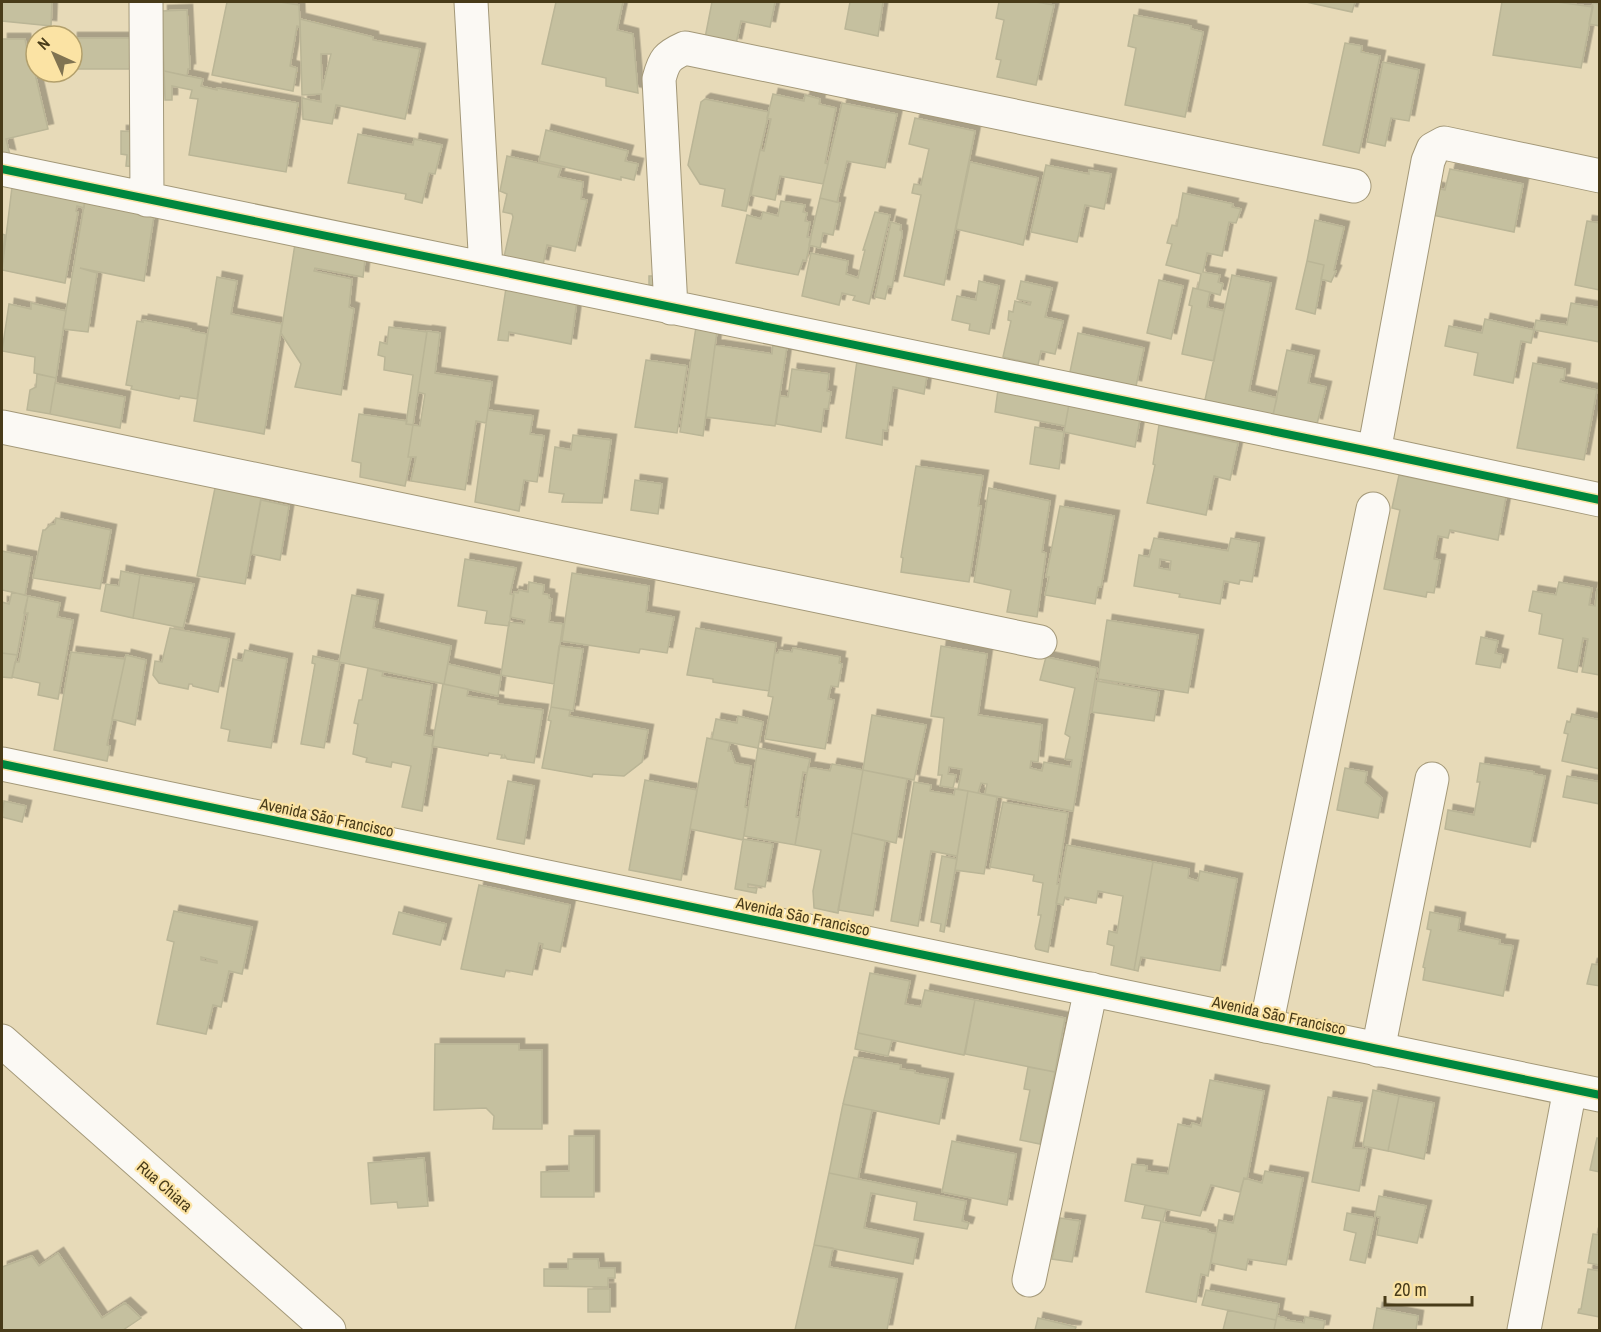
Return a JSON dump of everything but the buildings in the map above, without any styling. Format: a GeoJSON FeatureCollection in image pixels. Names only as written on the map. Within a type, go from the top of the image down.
{"type":"FeatureCollection","features":[{"type":"Feature","properties":{"kind":"street"},"geometry":{"type":"LineString","coordinates":[[146,2],[147,200]]}},
{"type":"Feature","properties":{"kind":"street"},"geometry":{"type":"LineString","coordinates":[[471,2],[486,269]]}},
{"type":"Feature","properties":{"kind":"street"},"geometry":{"type":"LineString","coordinates":[[671,308],[659,79],[664,63],[673,54],[685,48],[1354,186]]}},
{"type":"Feature","properties":{"kind":"street"},"geometry":{"type":"LineString","coordinates":[[1374,452],[1428,161],[1433,149],[1444,143],[1599,176]]}},
{"type":"Feature","properties":{"kind":"street"},"geometry":{"type":"LineString","coordinates":[[2,168],[147,200],[1599,500]]}},
{"type":"Feature","properties":{"kind":"street"},"geometry":{"type":"LineString","coordinates":[[2,427],[1040,642]]}},
{"type":"Feature","properties":{"kind":"street"},"geometry":{"type":"LineString","coordinates":[[1266,1026],[1373,509]]}},
{"type":"Feature","properties":{"kind":"street","name":"Avenida São Francisco"},"geometry":{"type":"LineString","coordinates":[[2,764],[1585,1092]]}},
{"type":"Feature","properties":{"kind":"street"},"geometry":{"type":"LineString","coordinates":[[1378,1050],[1432,779]]}},
{"type":"Feature","properties":{"kind":"street"},"geometry":{"type":"LineString","coordinates":[[1029,1280],[1091,989]]}},
{"type":"Feature","properties":{"kind":"street","name":"Rua Chiara"},"geometry":{"type":"LineString","coordinates":[[2,1041],[329,1330]]}},
{"type":"Feature","properties":{"kind":"street"},"geometry":{"type":"LineString","coordinates":[[1524,1330],[1585,1092]]}},
{"type":"Feature","properties":{"kind":"cycle path"},"geometry":{"type":"LineString","coordinates":[[2,169],[1600,500]]}},
{"type":"Feature","properties":{"kind":"cycle path"},"geometry":{"type":"LineString","coordinates":[[2,764],[1600,1095]]}}]}
